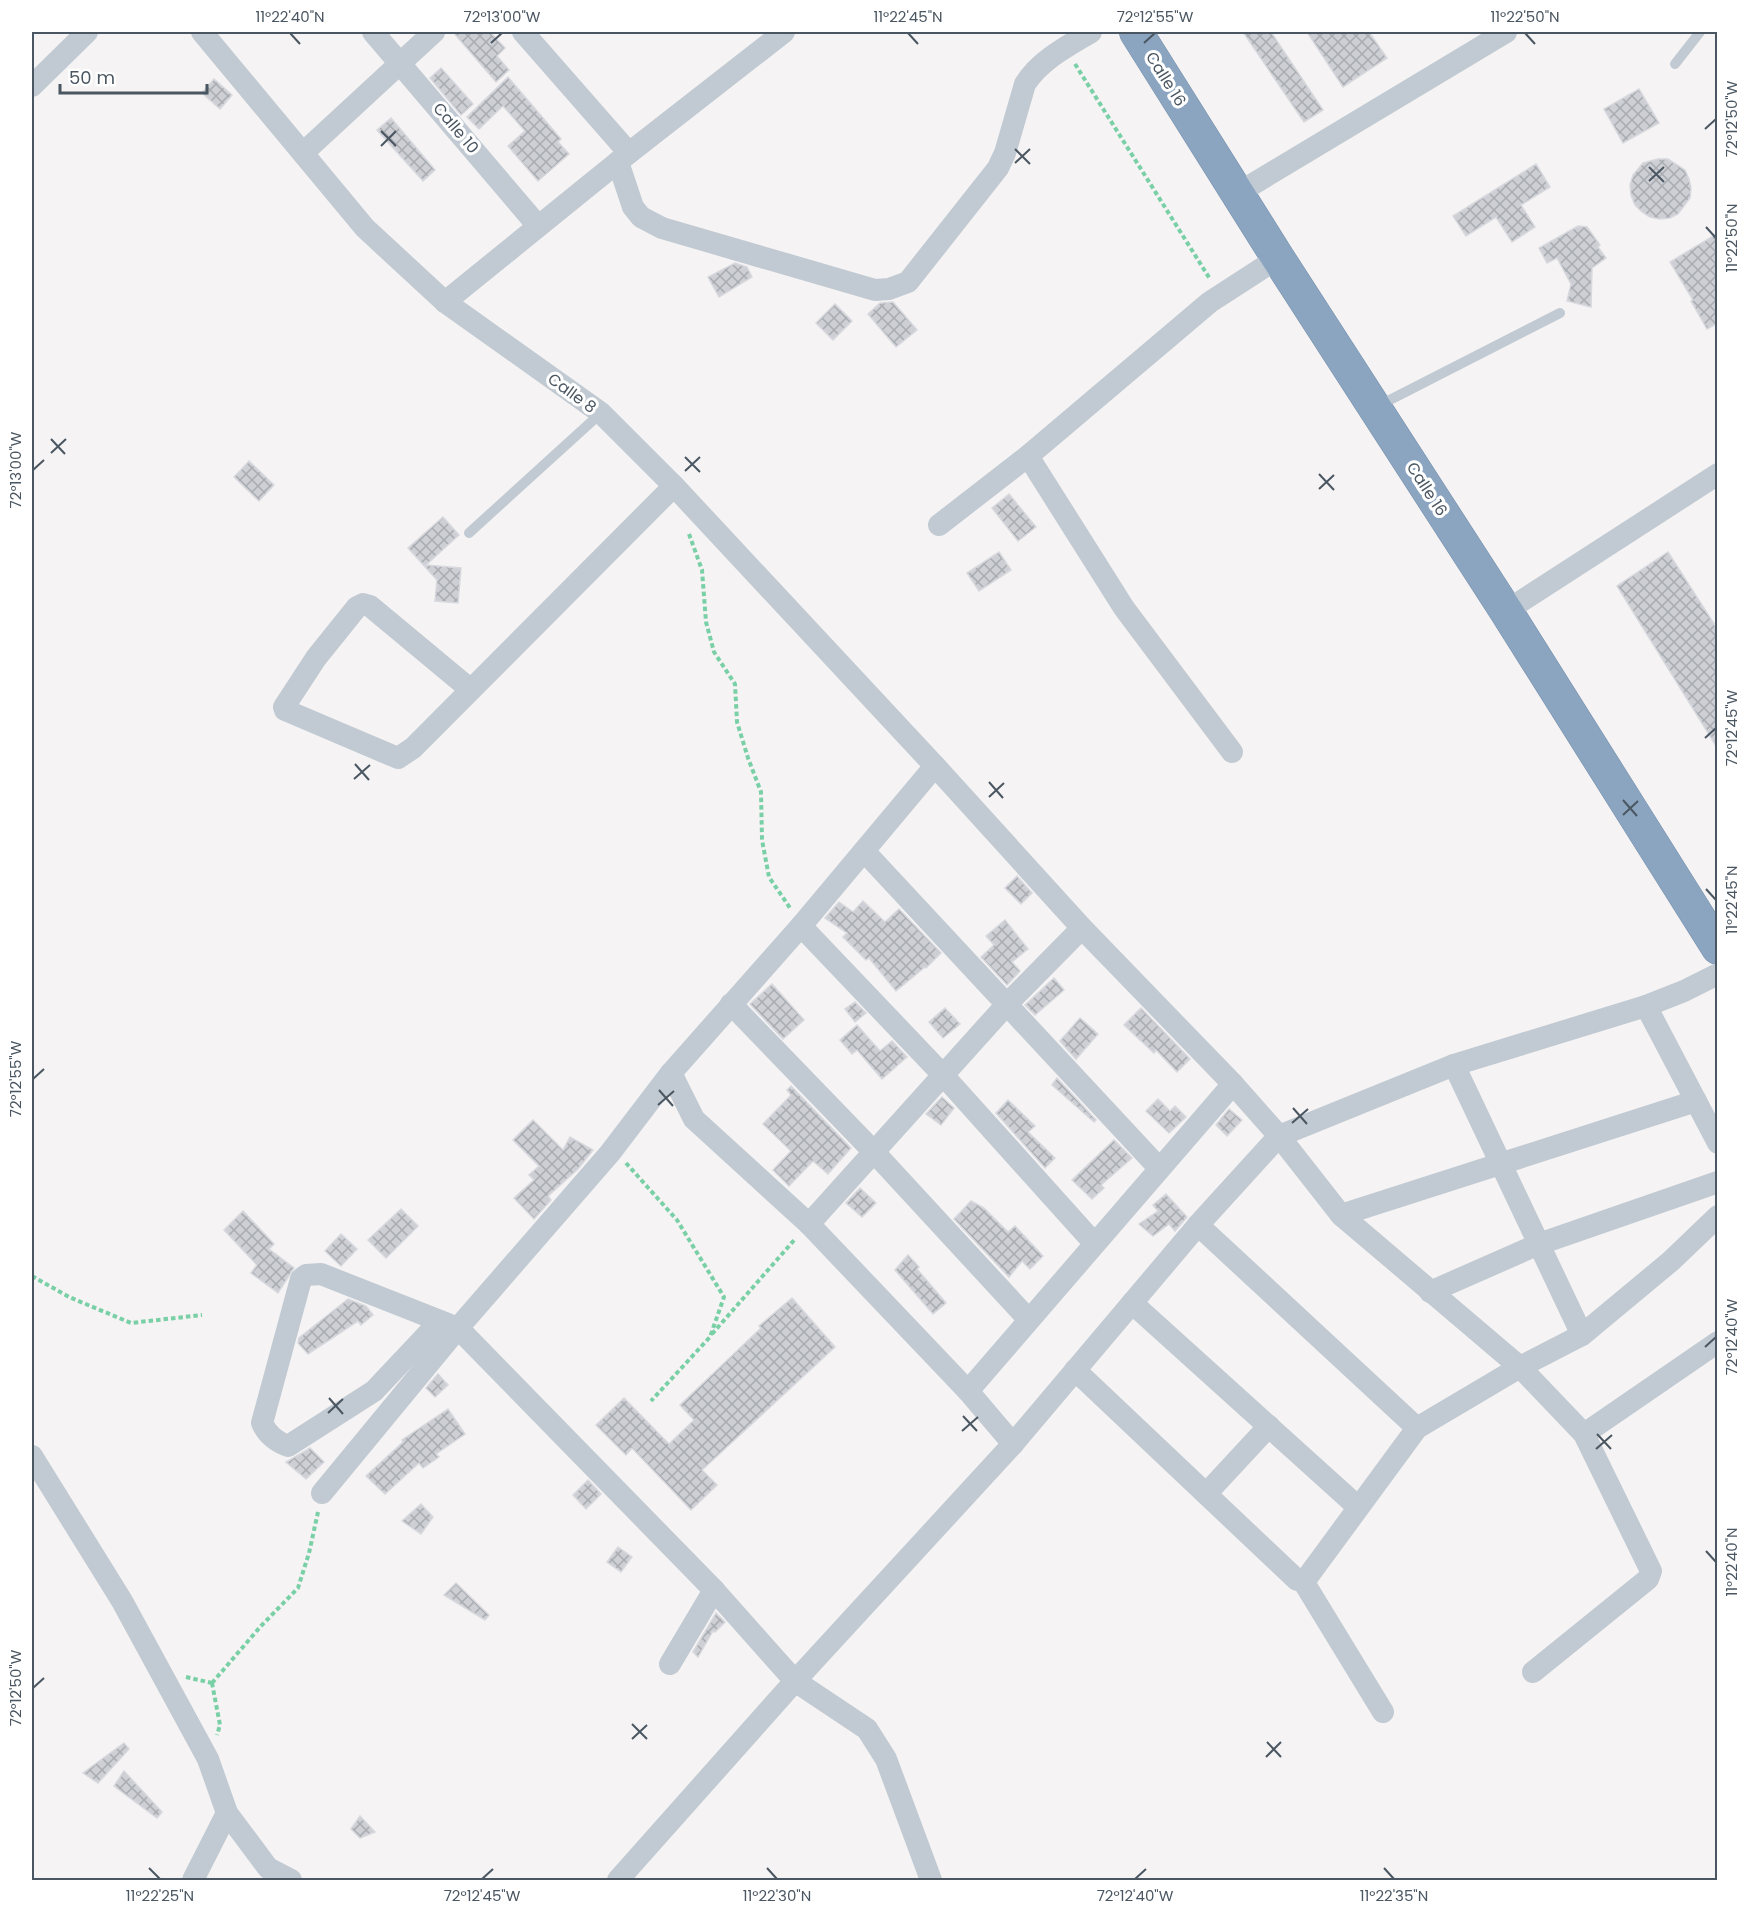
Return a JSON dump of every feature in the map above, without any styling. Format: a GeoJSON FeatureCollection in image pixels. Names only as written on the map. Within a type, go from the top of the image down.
{"type":"FeatureCollection","features":[{"type":"Feature","properties":{"kind":"highway","name":"Calle 16"},"geometry":{"type":"LineString","coordinates":[[1136,32],[1238,193],[1265,266],[1375,408],[1718,948]]}},
{"type":"Feature","properties":{"kind":"street"},"geometry":{"type":"LineString","coordinates":[[32,86],[87,32]]}},
{"type":"Feature","properties":{"kind":"street","name":"Calle 8"},"geometry":{"type":"LineString","coordinates":[[202,32],[365,228],[445,302],[601,413],[674,486],[935,766],[1082,928],[1233,1084],[1279,1136],[1341,1215],[1520,1367],[1584,1434],[1651,1571],[1648,1579],[1533,1672]]}},
{"type":"Feature","properties":{"kind":"street","name":"Calle 10"},"geometry":{"type":"LineString","coordinates":[[373,32],[538,226]]}},
{"type":"Feature","properties":{"kind":"street"},"geometry":{"type":"LineString","coordinates":[[303,153],[434,32]]}},
{"type":"Feature","properties":{"kind":"street"},"geometry":{"type":"LineString","coordinates":[[523,32],[623,158],[633,207],[641,217],[662,228],[875,290],[889,290],[908,282],[998,168],[1005,153],[1025,84],[1030,76],[1072,38]]}},
{"type":"Feature","properties":{"kind":"street"},"geometry":{"type":"LineString","coordinates":[[445,302],[784,32]]}},
{"type":"Feature","properties":{"kind":"street"},"geometry":{"type":"LineString","coordinates":[[1238,193],[1506,32]]}},
{"type":"Feature","properties":{"kind":"street"},"geometry":{"type":"LineString","coordinates":[[939,525],[1028,456],[1225,292],[1265,266]]}},
{"type":"Feature","properties":{"kind":"street"},"geometry":{"type":"LineString","coordinates":[[1028,456],[1124,608],[1232,752]]}},
{"type":"Feature","properties":{"kind":"street"},"geometry":{"type":"LineString","coordinates":[[1506,611],[1718,474]]}},
{"type":"Feature","properties":{"kind":"street"},"geometry":{"type":"LineString","coordinates":[[471,690],[370,606],[363,604],[357,607],[316,658],[284,707],[285,710],[398,758],[413,748],[471,690],[674,486]]}},
{"type":"Feature","properties":{"kind":"street"},"geometry":{"type":"LineString","coordinates":[[931,1881],[886,1759],[867,1729],[795,1681],[714,1590],[449,1325],[321,1274],[306,1275],[301,1279],[262,1423],[265,1430],[279,1442],[288,1446],[374,1391],[449,1325],[610,1153],[671,1073],[801,926],[935,766]]}},
{"type":"Feature","properties":{"kind":"street"},"geometry":{"type":"LineString","coordinates":[[864,851],[1008,1003],[1159,1168]]}},
{"type":"Feature","properties":{"kind":"street"},"geometry":{"type":"LineString","coordinates":[[801,926],[942,1074],[1094,1243]]}},
{"type":"Feature","properties":{"kind":"street"},"geometry":{"type":"LineString","coordinates":[[809,1224],[942,1074],[1082,928]]}},
{"type":"Feature","properties":{"kind":"street"},"geometry":{"type":"LineString","coordinates":[[618,1881],[795,1681],[1013,1444],[1198,1225],[1279,1136],[1454,1065],[1653,1004],[1718,974]]}},
{"type":"Feature","properties":{"kind":"street"},"geometry":{"type":"LineString","coordinates":[[731,1004],[874,1152],[1029,1320]]}},
{"type":"Feature","properties":{"kind":"street"},"geometry":{"type":"LineString","coordinates":[[1653,1004],[1696,1101],[1718,1143]]}},
{"type":"Feature","properties":{"kind":"street"},"geometry":{"type":"LineString","coordinates":[[1454,1065],[1582,1335]]}},
{"type":"Feature","properties":{"kind":"street"},"geometry":{"type":"LineString","coordinates":[[671,1073],[694,1119],[809,1224],[968,1391],[1013,1444]]}},
{"type":"Feature","properties":{"kind":"street"},"geometry":{"type":"LineString","coordinates":[[968,1391],[1233,1084]]}},
{"type":"Feature","properties":{"kind":"street"},"geometry":{"type":"LineString","coordinates":[[1341,1215],[1696,1101]]}},
{"type":"Feature","properties":{"kind":"street"},"geometry":{"type":"LineString","coordinates":[[1430,1292],[1539,1244],[1718,1182]]}},
{"type":"Feature","properties":{"kind":"street"},"geometry":{"type":"LineString","coordinates":[[1303,1581],[1417,1428],[1520,1367],[1582,1335],[1671,1261],[1718,1216]]}},
{"type":"Feature","properties":{"kind":"street"},"geometry":{"type":"LineString","coordinates":[[1198,1225],[1417,1428]]}},
{"type":"Feature","properties":{"kind":"street"},"geometry":{"type":"LineString","coordinates":[[1132,1302],[1358,1507]]}},
{"type":"Feature","properties":{"kind":"street"},"geometry":{"type":"LineString","coordinates":[[322,1493],[449,1325]]}},
{"type":"Feature","properties":{"kind":"street"},"geometry":{"type":"LineString","coordinates":[[1584,1434],[1718,1342]]}},
{"type":"Feature","properties":{"kind":"street"},"geometry":{"type":"LineString","coordinates":[[1075,1370],[1297,1580],[1303,1581],[1383,1712]]}},
{"type":"Feature","properties":{"kind":"street"},"geometry":{"type":"LineString","coordinates":[[1206,1494],[1269,1426]]}},
{"type":"Feature","properties":{"kind":"street"},"geometry":{"type":"LineString","coordinates":[[32,1456],[122,1601],[208,1759],[227,1813],[268,1868],[291,1881]]}},
{"type":"Feature","properties":{"kind":"street"},"geometry":{"type":"LineString","coordinates":[[670,1664],[714,1590]]}},
{"type":"Feature","properties":{"kind":"street"},"geometry":{"type":"LineString","coordinates":[[193,1881],[227,1813]]}},
{"type":"Feature","properties":{"kind":"lane"},"geometry":{"type":"LineString","coordinates":[[1675,64],[1700,32]]}},
{"type":"Feature","properties":{"kind":"lane"},"geometry":{"type":"LineString","coordinates":[[1375,408],[1560,313]]}},
{"type":"Feature","properties":{"kind":"lane"},"geometry":{"type":"LineString","coordinates":[[469,533],[601,413]]}},
{"type":"Feature","properties":{"kind":"path"},"geometry":{"type":"LineString","coordinates":[[1072,38],[1225,292]]}},
{"type":"Feature","properties":{"kind":"path"},"geometry":{"type":"LineString","coordinates":[[687,529],[702,570],[706,622],[714,652],[735,684],[737,722],[761,792],[762,840],[769,877],[801,926]]}},
{"type":"Feature","properties":{"kind":"path"},"geometry":{"type":"LineString","coordinates":[[610,1153],[627,1164],[677,1220],[724,1297],[710,1336]]}},
{"type":"Feature","properties":{"kind":"path"},"geometry":{"type":"LineString","coordinates":[[651,1401],[809,1224]]}},
{"type":"Feature","properties":{"kind":"path"},"geometry":{"type":"LineString","coordinates":[[32,1276],[69,1297],[131,1323],[202,1315]]}},
{"type":"Feature","properties":{"kind":"path"},"geometry":{"type":"LineString","coordinates":[[208,1759],[220,1725],[212,1683],[261,1626],[298,1588],[309,1553],[322,1493]]}},
{"type":"Feature","properties":{"kind":"building"},"geometry":{"type":"Polygon","coordinates":[[[453,32],[490,32],[505,48],[497,56],[509,70],[496,82],[453,32]]]}},
{"type":"Feature","properties":{"kind":"building"},"geometry":{"type":"Polygon","coordinates":[[[1243,32],[1271,32],[1323,110],[1304,122],[1243,32]]]}},
{"type":"Feature","properties":{"kind":"building"},"geometry":{"type":"Polygon","coordinates":[[[1307,32],[1369,32],[1387,58],[1343,87],[1307,32]]]}},
{"type":"Feature","properties":{"kind":"building"},"geometry":{"type":"Polygon","coordinates":[[[441,68],[473,104],[461,115],[430,78],[441,68]]]}},
{"type":"Feature","properties":{"kind":"building"},"geometry":{"type":"Polygon","coordinates":[[[508,77],[561,139],[558,142],[569,154],[538,181],[508,146],[525,131],[503,106],[479,129],[467,117],[508,77]]]}},
{"type":"Feature","properties":{"kind":"building"},"geometry":{"type":"Polygon","coordinates":[[[214,79],[232,95],[220,109],[202,93],[214,79]]]}},
{"type":"Feature","properties":{"kind":"building"},"geometry":{"type":"Polygon","coordinates":[[[1639,89],[1659,123],[1623,143],[1604,109],[1639,89]]]}},
{"type":"Feature","properties":{"kind":"building"},"geometry":{"type":"Polygon","coordinates":[[[391,118],[435,170],[423,181],[377,130],[391,118]]]}},
{"type":"Feature","properties":{"kind":"building"},"geometry":{"type":"Polygon","coordinates":[[[1668,159],[1685,170],[1691,188],[1690,198],[1678,214],[1670,218],[1650,217],[1635,205],[1631,195],[1630,185],[1633,175],[1643,163],[1668,159]]]}},
{"type":"Feature","properties":{"kind":"building"},"geometry":{"type":"Polygon","coordinates":[[[1536,164],[1550,187],[1521,205],[1535,227],[1512,242],[1496,217],[1466,236],[1453,216],[1536,164]]]}},
{"type":"Feature","properties":{"kind":"building"},"geometry":{"type":"Polygon","coordinates":[[[1578,226],[1587,227],[1606,258],[1592,268],[1591,307],[1567,301],[1571,284],[1557,258],[1547,263],[1539,248],[1578,226]]]}},
{"type":"Feature","properties":{"kind":"building"},"geometry":{"type":"Polygon","coordinates":[[[1718,233],[1718,323],[1707,329],[1670,262],[1718,233]]]}},
{"type":"Feature","properties":{"kind":"building"},"geometry":{"type":"Polygon","coordinates":[[[735,263],[747,267],[752,277],[719,297],[708,277],[735,263]]]}},
{"type":"Feature","properties":{"kind":"building"},"geometry":{"type":"Polygon","coordinates":[[[893,302],[917,330],[896,347],[868,314],[880,303],[893,302]]]}},
{"type":"Feature","properties":{"kind":"building"},"geometry":{"type":"Polygon","coordinates":[[[835,304],[852,321],[833,340],[816,323],[835,304]]]}},
{"type":"Feature","properties":{"kind":"building"},"geometry":{"type":"Polygon","coordinates":[[[249,461],[274,485],[259,501],[234,477],[249,461]]]}},
{"type":"Feature","properties":{"kind":"building"},"geometry":{"type":"Polygon","coordinates":[[[1009,494],[1036,527],[1018,541],[992,508],[1009,494]]]}},
{"type":"Feature","properties":{"kind":"building"},"geometry":{"type":"Polygon","coordinates":[[[443,517],[459,535],[426,565],[461,568],[458,603],[435,601],[437,580],[408,548],[443,517]]]}},
{"type":"Feature","properties":{"kind":"building"},"geometry":{"type":"Polygon","coordinates":[[[999,552],[1011,570],[979,591],[967,573],[999,552]]]}},
{"type":"Feature","properties":{"kind":"building"},"geometry":{"type":"Polygon","coordinates":[[[1668,552],[1718,630],[1718,749],[1617,586],[1668,552]]]}},
{"type":"Feature","properties":{"kind":"building"},"geometry":{"type":"Polygon","coordinates":[[[1017,876],[1032,893],[1021,904],[1005,888],[1017,876]]]}},
{"type":"Feature","properties":{"kind":"building"},"geometry":{"type":"Polygon","coordinates":[[[863,901],[885,922],[899,909],[941,953],[896,991],[869,958],[866,960],[843,937],[847,933],[825,918],[839,902],[853,912],[863,901]]]}},
{"type":"Feature","properties":{"kind":"building"},"geometry":{"type":"Polygon","coordinates":[[[1005,920],[1028,949],[1012,962],[1020,971],[1007,985],[981,957],[994,945],[986,936],[1005,920]]]}},
{"type":"Feature","properties":{"kind":"building"},"geometry":{"type":"Polygon","coordinates":[[[1054,978],[1064,990],[1035,1015],[1025,1005],[1054,978]]]}},
{"type":"Feature","properties":{"kind":"building"},"geometry":{"type":"Polygon","coordinates":[[[772,984],[804,1020],[783,1039],[750,1004],[772,984]]]}},
{"type":"Feature","properties":{"kind":"building"},"geometry":{"type":"Polygon","coordinates":[[[855,1002],[866,1013],[855,1022],[845,1009],[855,1002]]]}},
{"type":"Feature","properties":{"kind":"building"},"geometry":{"type":"Polygon","coordinates":[[[945,1008],[960,1024],[943,1038],[929,1022],[945,1008]]]}},
{"type":"Feature","properties":{"kind":"building"},"geometry":{"type":"Polygon","coordinates":[[[1141,1008],[1190,1059],[1177,1072],[1156,1050],[1154,1053],[1124,1025],[1141,1008]]]}},
{"type":"Feature","properties":{"kind":"building"},"geometry":{"type":"Polygon","coordinates":[[[1080,1018],[1098,1034],[1076,1059],[1060,1041],[1080,1018]]]}},
{"type":"Feature","properties":{"kind":"building"},"geometry":{"type":"Polygon","coordinates":[[[857,1025],[880,1051],[892,1041],[907,1057],[882,1079],[857,1050],[852,1054],[840,1040],[857,1025]]]}},
{"type":"Feature","properties":{"kind":"building"},"geometry":{"type":"Polygon","coordinates":[[[1057,1078],[1096,1120],[1094,1122],[1052,1085],[1057,1078]]]}},
{"type":"Feature","properties":{"kind":"building"},"geometry":{"type":"Polygon","coordinates":[[[791,1086],[851,1148],[828,1174],[813,1161],[789,1186],[773,1170],[791,1151],[763,1124],[791,1095],[787,1090],[791,1086]]]}},
{"type":"Feature","properties":{"kind":"building"},"geometry":{"type":"Polygon","coordinates":[[[942,1097],[954,1108],[941,1125],[926,1114],[942,1097]]]}},
{"type":"Feature","properties":{"kind":"building"},"geometry":{"type":"Polygon","coordinates":[[[1158,1099],[1170,1111],[1175,1106],[1186,1117],[1169,1133],[1146,1111],[1158,1099]]]}},
{"type":"Feature","properties":{"kind":"building"},"geometry":{"type":"Polygon","coordinates":[[[1008,1100],[1035,1126],[1028,1132],[1055,1158],[1045,1168],[996,1113],[1008,1100]]]}},
{"type":"Feature","properties":{"kind":"building"},"geometry":{"type":"Polygon","coordinates":[[[1229,1109],[1242,1120],[1227,1136],[1216,1125],[1229,1109]]]}},
{"type":"Feature","properties":{"kind":"building"},"geometry":{"type":"Polygon","coordinates":[[[533,1120],[563,1150],[570,1137],[593,1150],[578,1169],[548,1196],[551,1200],[534,1219],[514,1198],[534,1180],[529,1175],[539,1166],[513,1140],[533,1120]]]}},
{"type":"Feature","properties":{"kind":"building"},"geometry":{"type":"Polygon","coordinates":[[[1114,1140],[1132,1158],[1101,1185],[1104,1188],[1092,1199],[1072,1180],[1114,1140]]]}},
{"type":"Feature","properties":{"kind":"building"},"geometry":{"type":"Polygon","coordinates":[[[860,1188],[876,1203],[862,1217],[846,1203],[860,1188]]]}},
{"type":"Feature","properties":{"kind":"building"},"geometry":{"type":"Polygon","coordinates":[[[1166,1194],[1187,1217],[1175,1231],[1169,1224],[1153,1236],[1139,1224],[1158,1211],[1153,1205],[1166,1194]]]}},
{"type":"Feature","properties":{"kind":"building"},"geometry":{"type":"Polygon","coordinates":[[[971,1201],[984,1208],[1008,1232],[1015,1226],[1043,1256],[1030,1269],[1022,1261],[1009,1277],[954,1219],[971,1201]]]}},
{"type":"Feature","properties":{"kind":"building"},"geometry":{"type":"Polygon","coordinates":[[[401,1209],[418,1226],[386,1258],[368,1240],[401,1209]]]}},
{"type":"Feature","properties":{"kind":"building"},"geometry":{"type":"Polygon","coordinates":[[[243,1211],[274,1244],[269,1249],[294,1268],[278,1293],[251,1273],[257,1265],[224,1230],[243,1211]]]}},
{"type":"Feature","properties":{"kind":"building"},"geometry":{"type":"Polygon","coordinates":[[[341,1234],[357,1249],[341,1266],[325,1251],[341,1234]]]}},
{"type":"Feature","properties":{"kind":"building"},"geometry":{"type":"Polygon","coordinates":[[[908,1255],[946,1303],[933,1314],[895,1270],[908,1255]]]}},
{"type":"Feature","properties":{"kind":"building"},"geometry":{"type":"Polygon","coordinates":[[[792,1298],[835,1347],[702,1470],[717,1485],[691,1510],[632,1448],[626,1455],[596,1425],[624,1398],[669,1444],[694,1420],[680,1405],[761,1328],[759,1326],[792,1298]]]}},
{"type":"Feature","properties":{"kind":"building"},"geometry":{"type":"Polygon","coordinates":[[[348,1299],[366,1306],[373,1315],[361,1325],[358,1321],[308,1354],[298,1343],[299,1338],[348,1299]]]}},
{"type":"Feature","properties":{"kind":"building"},"geometry":{"type":"Polygon","coordinates":[[[438,1374],[448,1385],[435,1397],[426,1388],[438,1374]]]}},
{"type":"Feature","properties":{"kind":"building"},"geometry":{"type":"Polygon","coordinates":[[[448,1409],[465,1434],[436,1454],[439,1457],[423,1468],[419,1463],[385,1494],[366,1476],[403,1442],[402,1440],[448,1409]]]}},
{"type":"Feature","properties":{"kind":"building"},"geometry":{"type":"Polygon","coordinates":[[[310,1448],[324,1462],[306,1479],[286,1462],[310,1448]]]}},
{"type":"Feature","properties":{"kind":"building"},"geometry":{"type":"Polygon","coordinates":[[[588,1480],[601,1494],[586,1509],[573,1495],[588,1480]]]}},
{"type":"Feature","properties":{"kind":"building"},"geometry":{"type":"Polygon","coordinates":[[[421,1504],[433,1517],[421,1534],[402,1521],[421,1504]]]}},
{"type":"Feature","properties":{"kind":"building"},"geometry":{"type":"Polygon","coordinates":[[[618,1547],[632,1557],[621,1572],[607,1562],[618,1547]]]}},
{"type":"Feature","properties":{"kind":"building"},"geometry":{"type":"Polygon","coordinates":[[[456,1583],[489,1615],[485,1620],[444,1595],[456,1583]]]}},
{"type":"Feature","properties":{"kind":"building"},"geometry":{"type":"Polygon","coordinates":[[[716,1613],[725,1622],[715,1632],[713,1631],[698,1657],[693,1652],[716,1613]]]}},
{"type":"Feature","properties":{"kind":"building"},"geometry":{"type":"Polygon","coordinates":[[[124,1743],[129,1749],[98,1783],[83,1773],[124,1743]]]}},
{"type":"Feature","properties":{"kind":"building"},"geometry":{"type":"Polygon","coordinates":[[[124,1771],[162,1812],[157,1818],[114,1786],[124,1771]]]}},
{"type":"Feature","properties":{"kind":"building"},"geometry":{"type":"Polygon","coordinates":[[[360,1816],[375,1832],[360,1838],[351,1829],[360,1816]]]}}]}
